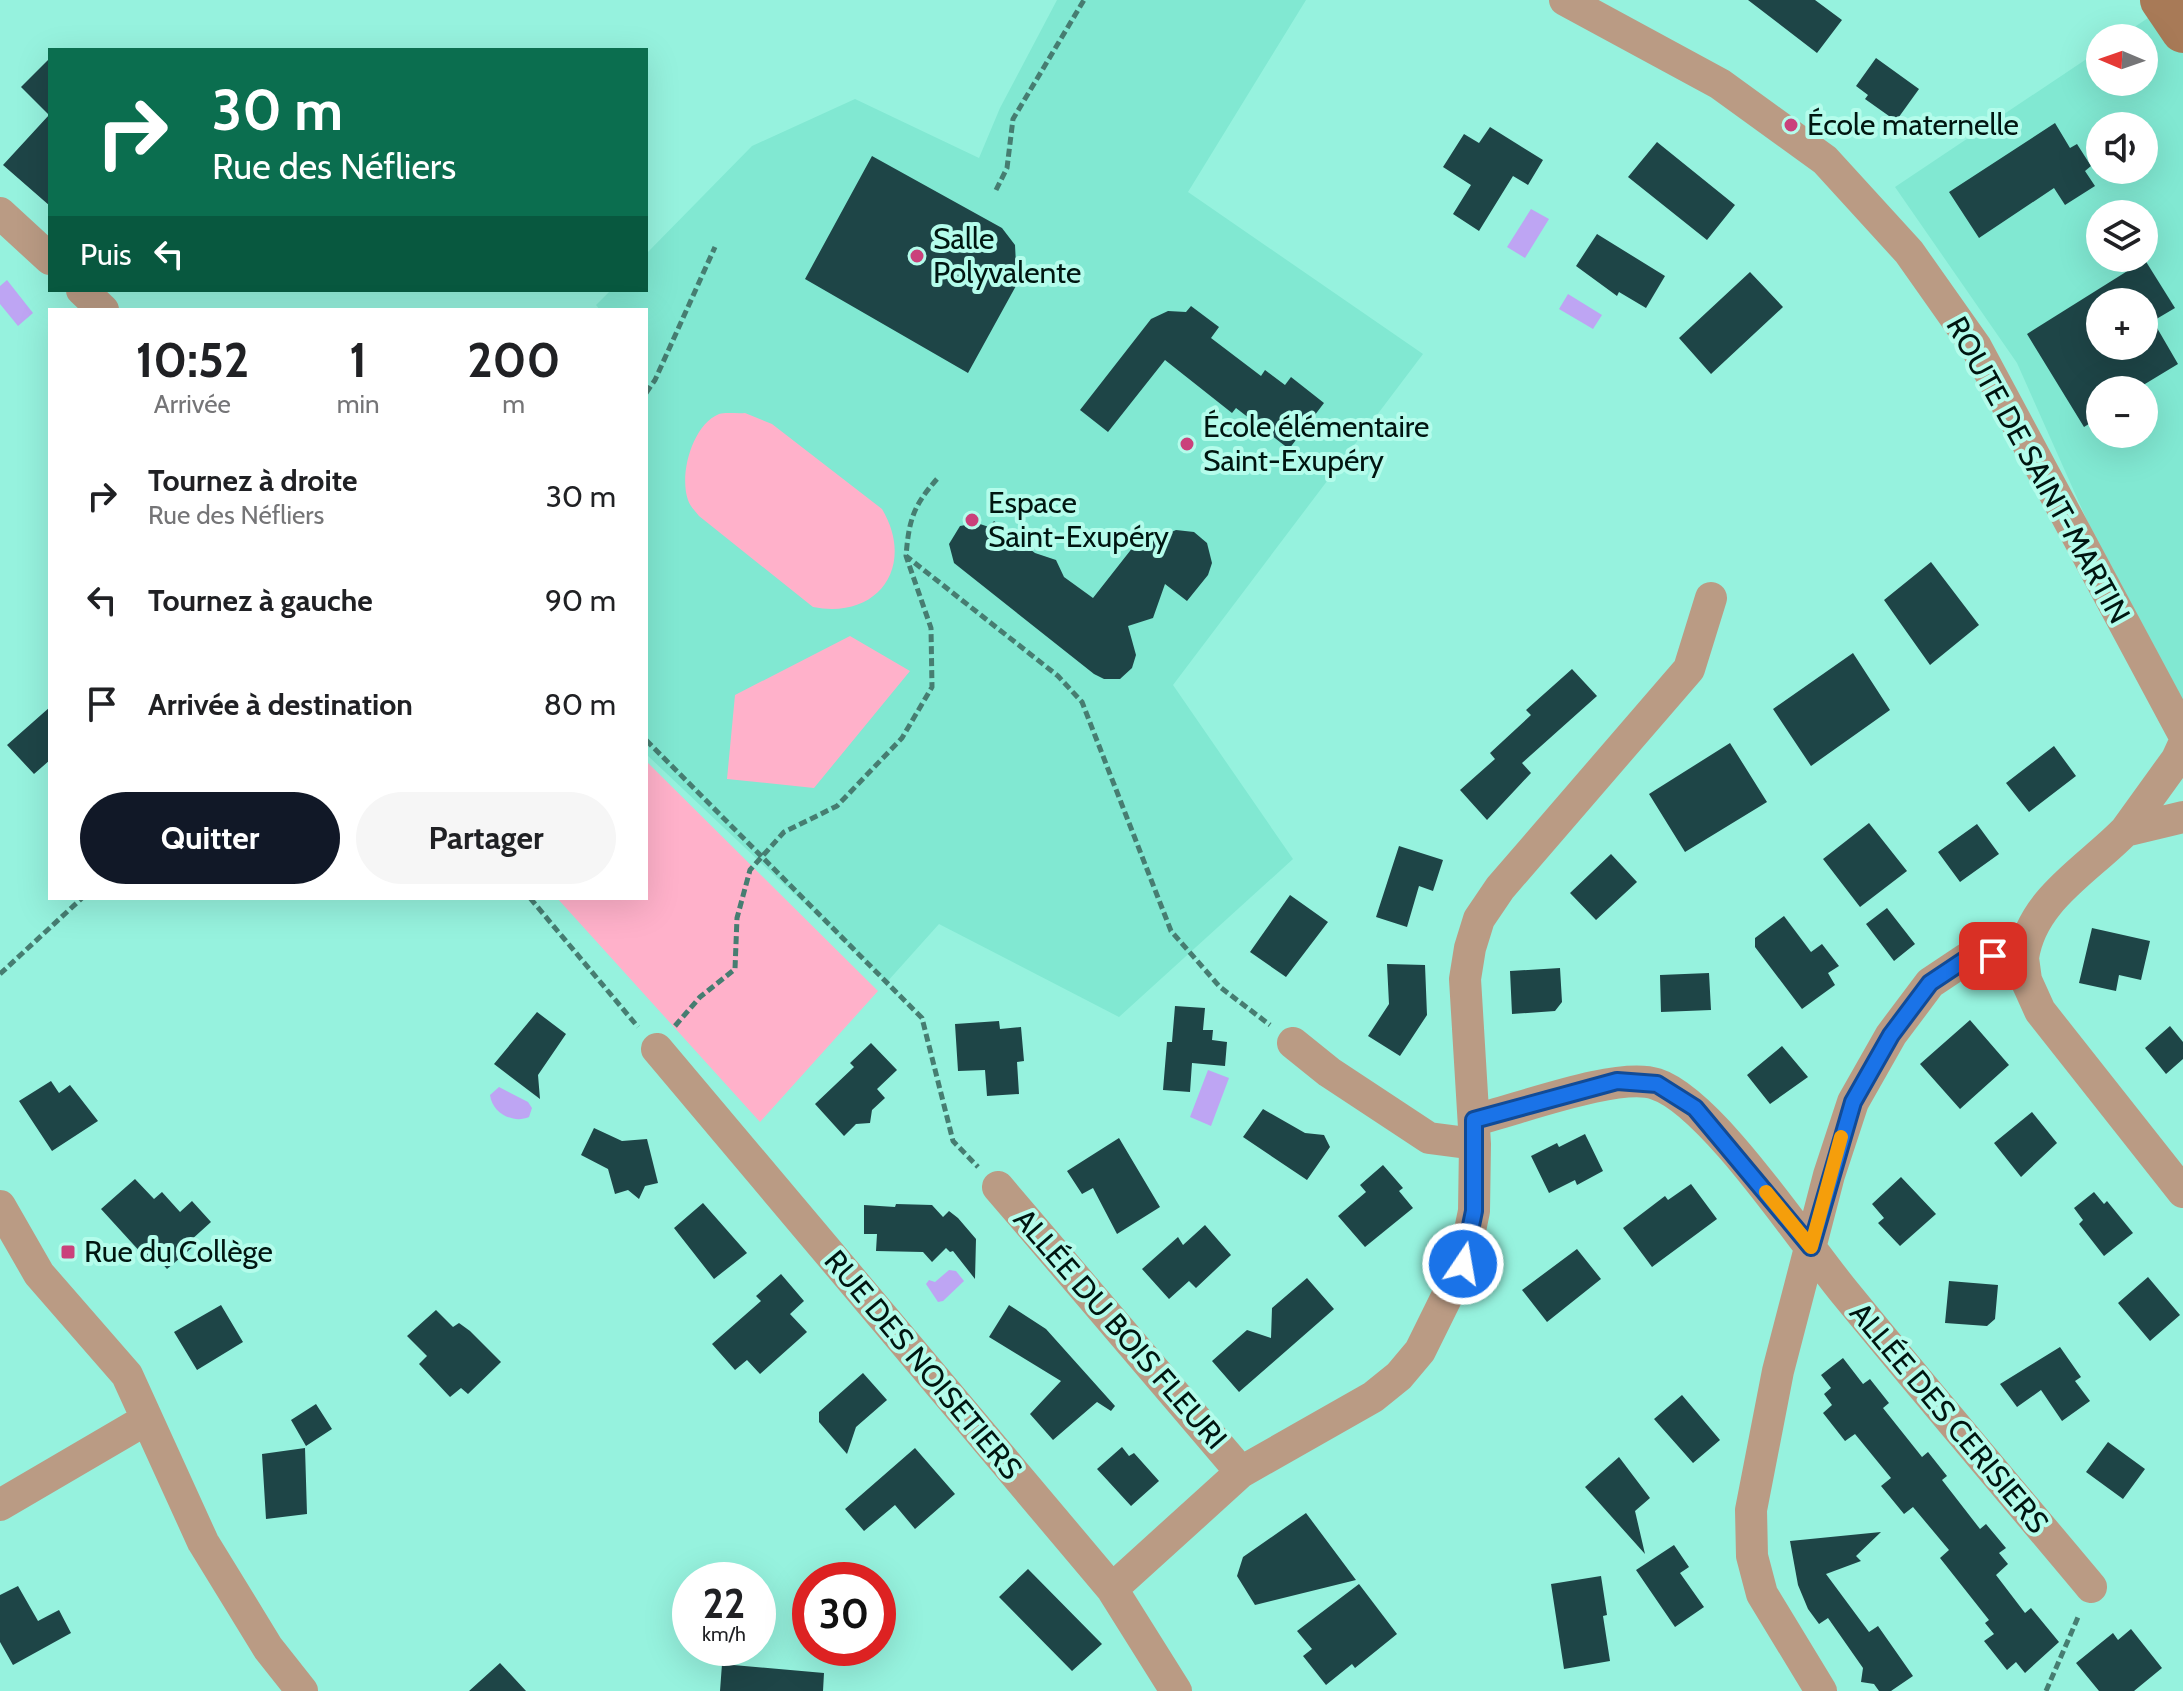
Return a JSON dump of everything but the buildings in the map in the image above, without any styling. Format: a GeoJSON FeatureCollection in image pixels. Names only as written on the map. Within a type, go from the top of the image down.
{"type":"FeatureCollection","features":[{"type":"Feature","properties":{"kind":"main road"},"geometry":{"type":"LineString","coordinates":[[2162,0],[2183,31]]}},
{"type":"Feature","properties":{"kind":"street","name":"ROUTE DE SAINT-MARTIN"},"geometry":{"type":"LineString","coordinates":[[1565,0],[1720,84],[1825,160],[1909,252],[1976,347],[2183,733]]}},
{"type":"Feature","properties":{"kind":"street"},"geometry":{"type":"LineString","coordinates":[[0,213],[48,257]]}},
{"type":"Feature","properties":{"kind":"street"},"geometry":{"type":"LineString","coordinates":[[84,292],[101,308]]}},
{"type":"Feature","properties":{"kind":"street"},"geometry":{"type":"LineString","coordinates":[[1112,1589],[1241,1472],[1373,1397],[1399,1376],[1420,1351],[1463,1264],[1474,1211],[1474,1132],[1465,979],[1479,919],[1500,888],[1689,669],[1711,598]]}},
{"type":"Feature","properties":{"kind":"street"},"geometry":{"type":"LineString","coordinates":[[2183,746],[2125,831],[2046,903],[2025,940],[2023,958],[2026,980],[2040,1011],[2183,1192]]}},
{"type":"Feature","properties":{"kind":"street"},"geometry":{"type":"LineString","coordinates":[[2125,831],[2183,817]]}},
{"type":"Feature","properties":{"kind":"street"},"geometry":{"type":"LineString","coordinates":[[1821,1691],[1762,1594],[1752,1556],[1751,1510],[1778,1371],[1811,1247],[1853,1102],[1912,1005],[1930,983],[1966,959],[1993,956],[2023,958]]}},
{"type":"Feature","properties":{"kind":"street"},"geometry":{"type":"LineString","coordinates":[[1293,1043],[1329,1072],[1429,1138],[1474,1132]]}},
{"type":"Feature","properties":{"kind":"street","name":"RUE DES NOISETIERS"},"geometry":{"type":"LineString","coordinates":[[657,1049],[1112,1589],[1176,1691]]}},
{"type":"Feature","properties":{"kind":"street","name":"ALLÉE DES CERISIERS"},"geometry":{"type":"LineString","coordinates":[[1474,1132],[1617,1081],[1657,1084],[1695,1108],[1811,1247],[1843,1291],[2091,1587]]}},
{"type":"Feature","properties":{"kind":"street","name":"ALLÉE DU BOIS FLEURI"},"geometry":{"type":"LineString","coordinates":[[998,1187],[1241,1472]]}},
{"type":"Feature","properties":{"kind":"street"},"geometry":{"type":"LineString","coordinates":[[0,1206],[39,1274],[127,1375],[203,1542],[268,1648],[302,1691]]}},
{"type":"Feature","properties":{"kind":"street"},"geometry":{"type":"LineString","coordinates":[[0,1505],[147,1419]]}},
{"type":"Feature","properties":{"kind":"path"},"geometry":{"type":"LineString","coordinates":[[996,190],[1007,168],[1013,119],[1084,0]]}},
{"type":"Feature","properties":{"kind":"path"},"geometry":{"type":"LineString","coordinates":[[648,390],[715,247]]}},
{"type":"Feature","properties":{"kind":"path"},"geometry":{"type":"LineString","coordinates":[[532,900],[657,1049],[700,997],[735,969],[737,918],[750,870],[784,832],[837,806],[902,738],[932,687],[931,628],[906,556],[908,522],[937,479]]}},
{"type":"Feature","properties":{"kind":"path"},"geometry":{"type":"LineString","coordinates":[[906,556],[1058,676],[1082,702],[1171,931],[1220,987],[1293,1043]]}},
{"type":"Feature","properties":{"kind":"path"},"geometry":{"type":"LineString","coordinates":[[648,742],[922,1018],[953,1141],[998,1187]]}},
{"type":"Feature","properties":{"kind":"path"},"geometry":{"type":"LineString","coordinates":[[0,974],[80,900]]}},
{"type":"Feature","properties":{"kind":"path"},"geometry":{"type":"LineString","coordinates":[[2046,1691],[2091,1587]]}},
{"type":"Feature","properties":{"kind":"shaded area","name":"Espace Saint-Exupéry"},"geometry":{"type":"Polygon","coordinates":[[[1057,0],[1306,0],[1188,192],[1423,354],[1173,685],[1293,859],[1119,1017],[939,924],[887,982],[648,756],[648,308],[598,308],[596,305],[609,292],[648,292],[648,252],[752,146],[855,99],[979,158],[1000,108],[1057,0]]]}},
{"type":"Feature","properties":{"kind":"shaded area"},"geometry":{"type":"Polygon","coordinates":[[[2175,0],[2183,0],[2183,736],[2017,363],[1895,187],[2086,59],[2086,96],[2158,96],[2158,24],[2139,24],[2175,0]]]}},
{"type":"Feature","properties":{"kind":"shaded area"},"geometry":{"type":"Polygon","coordinates":[[[1531,209],[1549,219],[1525,258],[1507,247],[1531,209]]]}},
{"type":"Feature","properties":{"kind":"shaded area"},"geometry":{"type":"Polygon","coordinates":[[[7,280],[33,313],[18,326],[0,304],[0,286],[7,280]]]}},
{"type":"Feature","properties":{"kind":"shaded area"},"geometry":{"type":"Polygon","coordinates":[[[1568,294],[1602,315],[1593,329],[1559,309],[1568,294]]]}},
{"type":"Feature","properties":{"kind":"shaded area"},"geometry":{"type":"Polygon","coordinates":[[[745,413],[772,424],[882,509],[895,550],[885,584],[872,597],[856,605],[836,609],[813,607],[699,516],[691,506],[685,478],[695,439],[719,414],[745,413]]]}},
{"type":"Feature","properties":{"kind":"shaded area"},"geometry":{"type":"Polygon","coordinates":[[[850,636],[910,671],[814,788],[727,779],[735,695],[850,636]]]}},
{"type":"Feature","properties":{"kind":"shaded area"},"geometry":{"type":"Polygon","coordinates":[[[648,763],[878,991],[760,1122],[559,900],[648,900],[648,763]]]}},
{"type":"Feature","properties":{"kind":"shaded area"},"geometry":{"type":"Polygon","coordinates":[[[1208,1070],[1229,1078],[1211,1126],[1190,1117],[1208,1070]]]}},
{"type":"Feature","properties":{"kind":"shaded area"},"geometry":{"type":"Polygon","coordinates":[[[499,1087],[528,1102],[532,1108],[529,1117],[510,1118],[499,1112],[490,1095],[499,1087]]]}},
{"type":"Feature","properties":{"kind":"shaded area"},"geometry":{"type":"Polygon","coordinates":[[[949,1270],[956,1271],[964,1281],[938,1302],[926,1284],[929,1280],[935,1282],[949,1270]]]}},
{"type":"Feature","properties":{"kind":"slow traffic"},"geometry":{"type":"LineString","coordinates":[[1766,1192],[1811,1247],[1841,1137]]}},
{"type":"Feature","properties":{"kind":"place","name":"École maternelle"},"geometry":{"type":"Point","coordinates":[1791,125]}},
{"type":"Feature","properties":{"kind":"place","name":"Salle Polyvalente"},"geometry":{"type":"Point","coordinates":[917,256]}},
{"type":"Feature","properties":{"kind":"place","name":"École élémentaire Saint-Exupéry"},"geometry":{"type":"Point","coordinates":[1187,444]}},
{"type":"Feature","properties":{"kind":"place","name":"Espace Saint-Exupéry"},"geometry":{"type":"Point","coordinates":[972,520]}},
{"type":"Feature","properties":{"kind":"place","name":"Rue du Collège"},"geometry":{"type":"Point","coordinates":[68,1252]}},
{"type":"Feature","properties":{"kind":"route"},"geometry":{"type":"LineString","coordinates":[[1463,1264],[1474,1211],[1474,1120],[1617,1081],[1657,1084],[1695,1108],[1811,1247],[1829,1175],[1853,1102],[1891,1035],[1930,983],[1966,959],[1993,956]]}}]}
